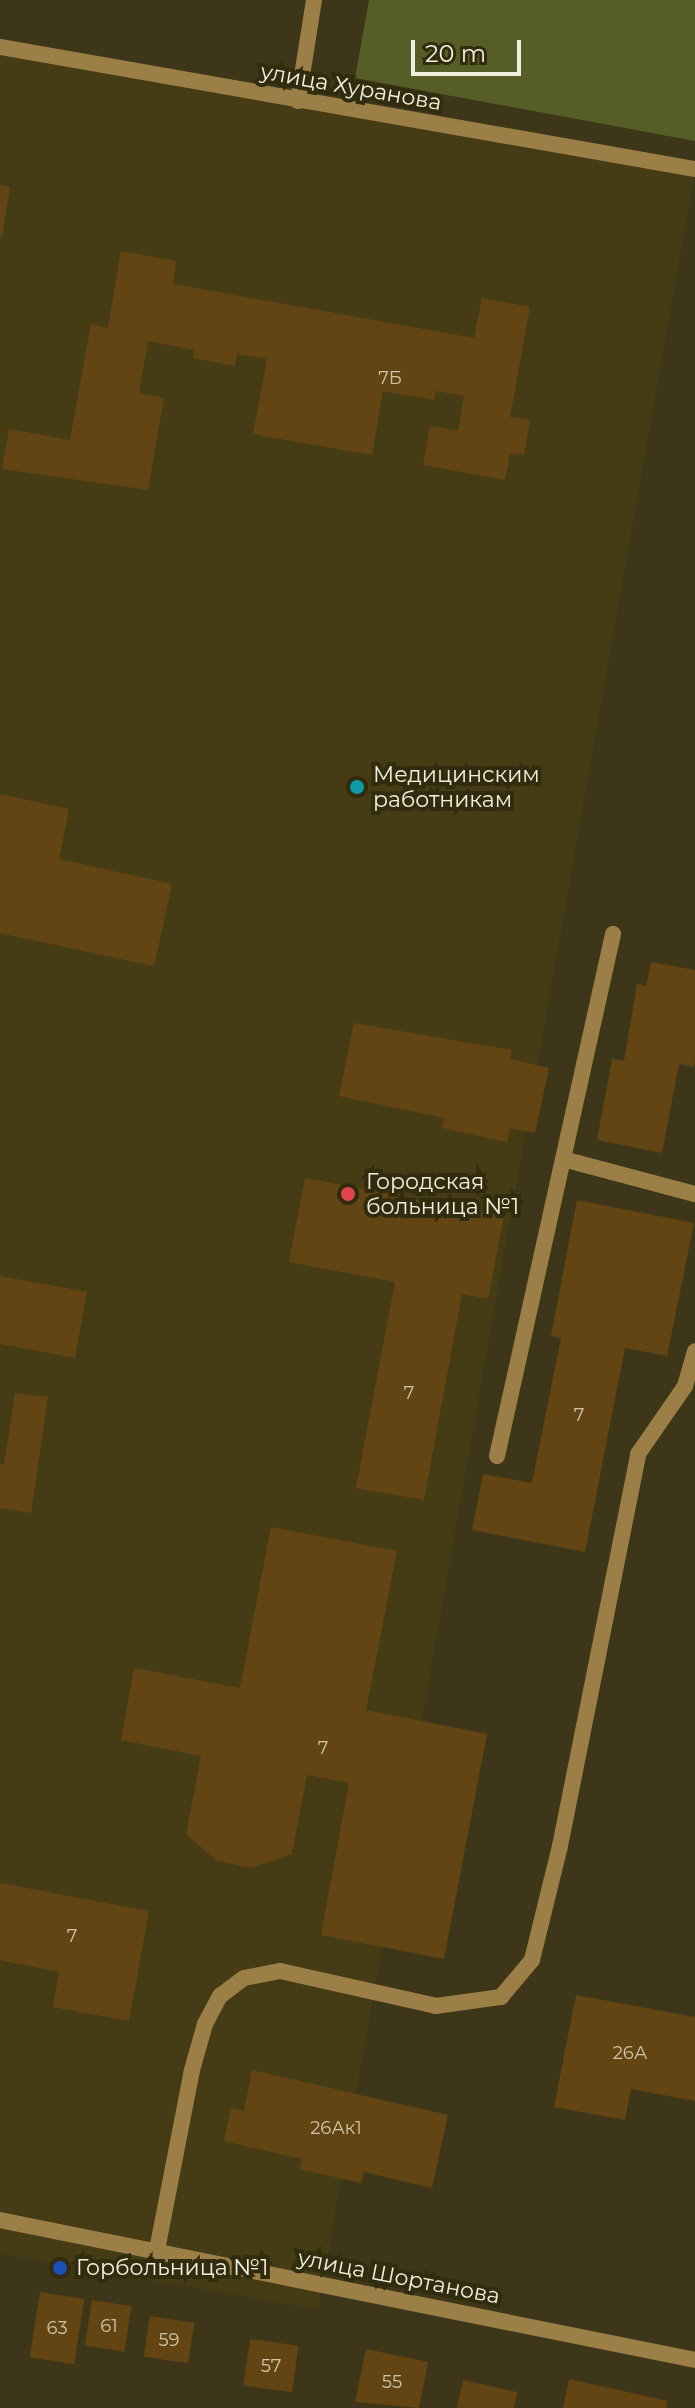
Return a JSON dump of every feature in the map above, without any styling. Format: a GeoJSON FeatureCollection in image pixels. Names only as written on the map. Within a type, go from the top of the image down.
{"type":"FeatureCollection","features":[{"type":"Feature","properties":{"kind":"street"},"geometry":{"type":"LineString","coordinates":[[298,101],[314,0]]}},
{"type":"Feature","properties":{"kind":"street","name":"улица Хуранова"},"geometry":{"type":"LineString","coordinates":[[0,47],[695,169]]}},
{"type":"Feature","properties":{"kind":"street"},"geometry":{"type":"LineString","coordinates":[[497,1456],[613,934]]}},
{"type":"Feature","properties":{"kind":"street"},"geometry":{"type":"LineString","coordinates":[[563,1159],[695,1194]]}},
{"type":"Feature","properties":{"kind":"street"},"geometry":{"type":"LineString","coordinates":[[157,2250],[192,2070],[205,2024],[220,1996],[244,1978],[280,1971],[436,2006],[501,1997],[532,1960],[560,1846],[638,1454],[685,1386],[695,1351]]}},
{"type":"Feature","properties":{"kind":"street","name":"улица Шортанова"},"geometry":{"type":"LineString","coordinates":[[0,2220],[695,2360]]}},
{"type":"Feature","properties":{"kind":"shaded area","name":"Городская больница №1"},"geometry":{"type":"Polygon","coordinates":[[[0,47],[695,170],[318,2310],[0,2254],[0,47]]]}},
{"type":"Feature","properties":{"kind":"green space"},"geometry":{"type":"Polygon","coordinates":[[[369,0],[695,0],[695,141],[355,78],[369,0]]]}},
{"type":"Feature","properties":{"kind":"building"},"geometry":{"type":"Polygon","coordinates":[[[0,185],[10,187],[2,237],[0,236],[0,185]]]}},
{"type":"Feature","properties":{"kind":"building"},"geometry":{"type":"Polygon","coordinates":[[[121,251],[176,261],[173,284],[474,338],[482,298],[530,307],[510,417],[530,420],[524,455],[510,453],[505,480],[423,465],[430,426],[458,431],[464,396],[436,391],[434,400],[383,391],[372,455],[253,434],[267,359],[237,354],[235,366],[193,358],[194,350],[148,341],[139,393],[164,398],[148,490],[2,469],[9,429],[70,440],[91,324],[108,328],[121,251]]]}},
{"type":"Feature","properties":{"kind":"building"},"geometry":{"type":"Polygon","coordinates":[[[0,794],[69,809],[59,859],[172,884],[154,966],[0,933],[0,794]]]}},
{"type":"Feature","properties":{"kind":"building"},"geometry":{"type":"Polygon","coordinates":[[[651,962],[695,970],[694,1067],[679,1064],[662,1153],[597,1140],[612,1059],[624,1061],[637,984],[646,986],[651,962]]]}},
{"type":"Feature","properties":{"kind":"building"},"geometry":{"type":"Polygon","coordinates":[[[354,1023],[512,1050],[510,1059],[549,1068],[535,1133],[510,1128],[507,1142],[442,1128],[444,1118],[339,1096],[354,1023]]]}},
{"type":"Feature","properties":{"kind":"building"},"geometry":{"type":"Polygon","coordinates":[[[305,1178],[504,1216],[488,1299],[462,1294],[424,1500],[356,1488],[395,1282],[289,1262],[305,1178]]]}},
{"type":"Feature","properties":{"kind":"building"},"geometry":{"type":"Polygon","coordinates":[[[577,1200],[694,1223],[667,1356],[625,1348],[585,1552],[472,1530],[483,1474],[532,1483],[561,1338],[551,1336],[577,1200]]]}},
{"type":"Feature","properties":{"kind":"building"},"geometry":{"type":"Polygon","coordinates":[[[0,1276],[87,1292],[75,1358],[0,1344],[0,1276]]]}},
{"type":"Feature","properties":{"kind":"building"},"geometry":{"type":"Polygon","coordinates":[[[15,1393],[48,1397],[31,1513],[0,1508],[0,1464],[4,1465],[15,1393]]]}},
{"type":"Feature","properties":{"kind":"building"},"geometry":{"type":"Polygon","coordinates":[[[271,1527],[397,1551],[366,1710],[487,1734],[444,1959],[321,1935],[349,1783],[307,1775],[292,1854],[251,1868],[217,1861],[186,1834],[201,1756],[121,1740],[134,1668],[240,1688],[271,1527]]]}},
{"type":"Feature","properties":{"kind":"building"},"geometry":{"type":"Polygon","coordinates":[[[0,1883],[149,1911],[129,2021],[53,2007],[59,1972],[0,1960],[0,1883]]]}},
{"type":"Feature","properties":{"kind":"building"},"geometry":{"type":"Polygon","coordinates":[[[576,1995],[695,2017],[695,2101],[631,2089],[625,2120],[554,2107],[576,1995]]]}},
{"type":"Feature","properties":{"kind":"building"},"geometry":{"type":"Polygon","coordinates":[[[252,2070],[448,2115],[432,2188],[364,2172],[361,2183],[300,2169],[302,2159],[224,2141],[231,2108],[244,2111],[252,2070]]]}},
{"type":"Feature","properties":{"kind":"building"},"geometry":{"type":"Polygon","coordinates":[[[40,2292],[84,2299],[74,2364],[30,2357],[40,2292]]]}},
{"type":"Feature","properties":{"kind":"building"},"geometry":{"type":"Polygon","coordinates":[[[92,2300],[132,2306],[124,2352],[85,2345],[92,2300]]]}},
{"type":"Feature","properties":{"kind":"building"},"geometry":{"type":"Polygon","coordinates":[[[150,2316],[194,2323],[188,2364],[144,2356],[150,2316]]]}},
{"type":"Feature","properties":{"kind":"building"},"geometry":{"type":"Polygon","coordinates":[[[250,2339],[299,2346],[292,2392],[243,2386],[250,2339]]]}},
{"type":"Feature","properties":{"kind":"building"},"geometry":{"type":"Polygon","coordinates":[[[366,2349],[428,2362],[419,2408],[355,2402],[366,2349]]]}},
{"type":"Feature","properties":{"kind":"building"},"geometry":{"type":"Polygon","coordinates":[[[569,2379],[668,2401],[666,2408],[563,2408],[569,2379]]]}},
{"type":"Feature","properties":{"kind":"building"},"geometry":{"type":"Polygon","coordinates":[[[463,2380],[517,2392],[514,2408],[457,2408],[463,2380]]]}},
{"type":"Feature","properties":{"kind":"place","name":"Медицинским работникам"},"geometry":{"type":"Point","coordinates":[357,787]}},
{"type":"Feature","properties":{"kind":"place","name":"Городская больница №1"},"geometry":{"type":"Point","coordinates":[348,1194]}},
{"type":"Feature","properties":{"kind":"place","name":"Горбольница №1"},"geometry":{"type":"Point","coordinates":[60,2268]}}]}
